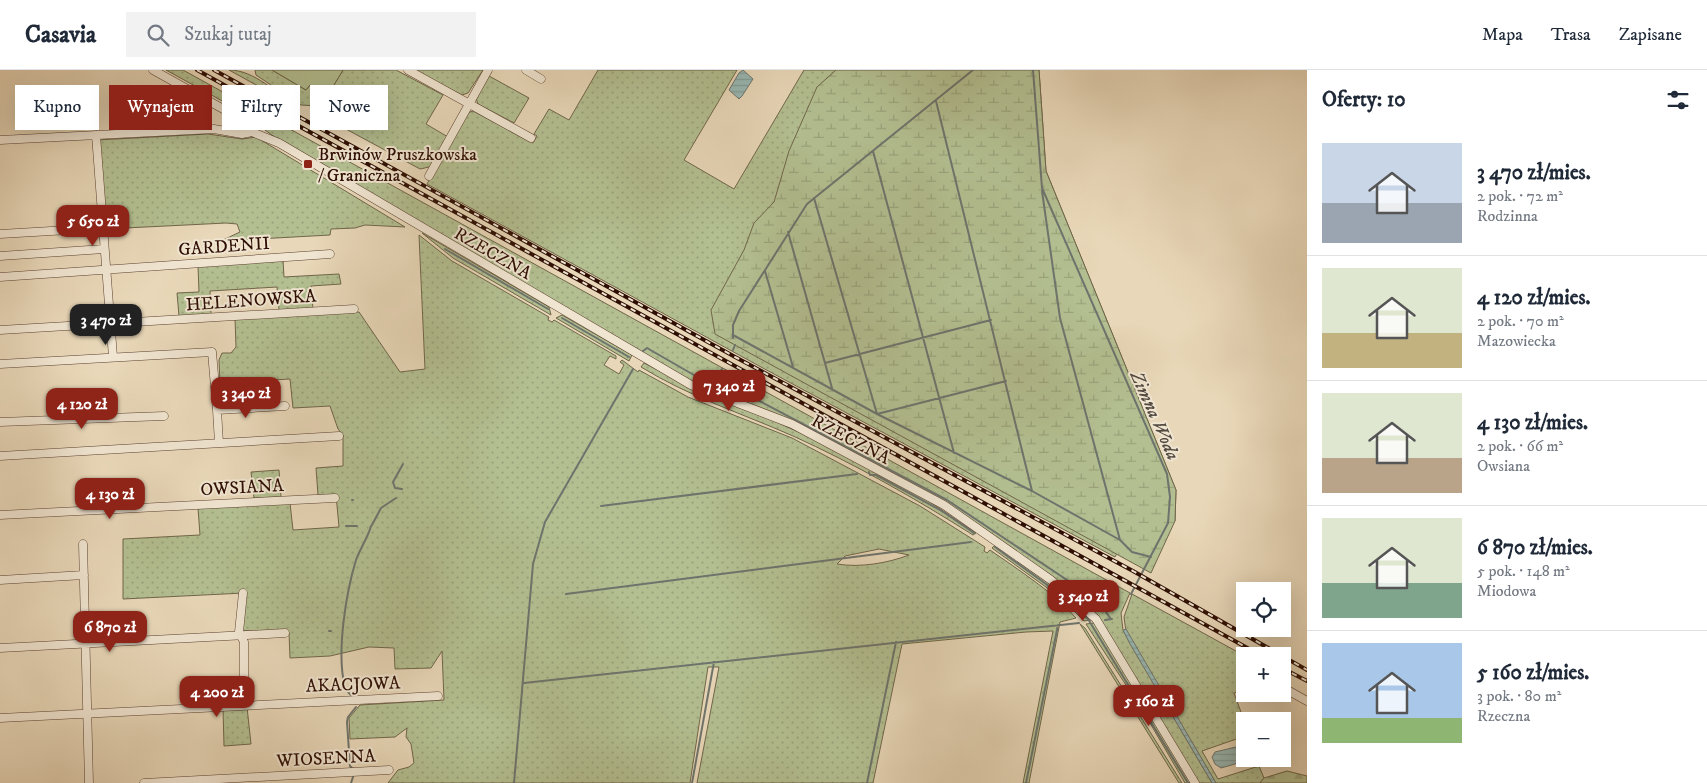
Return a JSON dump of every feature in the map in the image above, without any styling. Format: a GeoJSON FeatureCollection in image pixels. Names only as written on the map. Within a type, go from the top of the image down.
{"type":"FeatureCollection","features":[{"type":"Feature","properties":{"kind":"street","name":"RZECZNA"},"geometry":{"type":"LineString","coordinates":[[153,70],[222,108]]}},
{"type":"Feature","properties":{"kind":"street"},"geometry":{"type":"LineString","coordinates":[[408,70],[530,138]]}},
{"type":"Feature","properties":{"kind":"street"},"geometry":{"type":"LineString","coordinates":[[429,176],[488,70]]}},
{"type":"Feature","properties":{"kind":"street"},"geometry":{"type":"LineString","coordinates":[[526,70],[541,78]]}},
{"type":"Feature","properties":{"kind":"street"},"geometry":{"type":"LineString","coordinates":[[0,140],[222,129]]}},
{"type":"Feature","properties":{"kind":"street","name":"RZECZNA"},"geometry":{"type":"LineString","coordinates":[[252,130],[270,135],[279,143],[691,385],[800,429],[944,505],[999,542],[1051,580],[1096,619],[1195,783]]}},
{"type":"Feature","properties":{"kind":"street"},"geometry":{"type":"LineString","coordinates":[[96,135],[102,228],[112,324],[113,357]]}},
{"type":"Feature","properties":{"kind":"street"},"geometry":{"type":"LineString","coordinates":[[0,234],[102,228]]}},
{"type":"Feature","properties":{"kind":"street"},"geometry":{"type":"LineString","coordinates":[[0,256],[104,249]]}},
{"type":"Feature","properties":{"kind":"street","name":"GARDENII"},"geometry":{"type":"LineString","coordinates":[[0,277],[330,254]]}},
{"type":"Feature","properties":{"kind":"street","name":"HELENOWSKA"},"geometry":{"type":"LineString","coordinates":[[0,330],[354,309]]}},
{"type":"Feature","properties":{"kind":"street"},"geometry":{"type":"LineString","coordinates":[[0,364],[212,352],[219,444]]}},
{"type":"Feature","properties":{"kind":"street"},"geometry":{"type":"LineString","coordinates":[[217,410],[285,406]]}},
{"type":"Feature","properties":{"kind":"street"},"geometry":{"type":"LineString","coordinates":[[0,422],[164,416]]}},
{"type":"Feature","properties":{"kind":"street"},"geometry":{"type":"LineString","coordinates":[[0,456],[339,436]]}},
{"type":"Feature","properties":{"kind":"street","name":"OWSIANA"},"geometry":{"type":"LineString","coordinates":[[0,515],[335,498]]}},
{"type":"Feature","properties":{"kind":"street"},"geometry":{"type":"LineString","coordinates":[[83,544],[87,643],[89,783]]}},
{"type":"Feature","properties":{"kind":"street"},"geometry":{"type":"LineString","coordinates":[[0,580],[84,575]]}},
{"type":"Feature","properties":{"kind":"street"},"geometry":{"type":"LineString","coordinates":[[243,593],[239,632],[244,644],[244,705]]}},
{"type":"Feature","properties":{"kind":"street"},"geometry":{"type":"LineString","coordinates":[[0,648],[285,634]]}},
{"type":"Feature","properties":{"kind":"street"},"geometry":{"type":"LineString","coordinates":[[1291,693],[1307,701]]}},
{"type":"Feature","properties":{"kind":"street","name":"AKACJOWA"},"geometry":{"type":"LineString","coordinates":[[0,718],[438,696]]}},
{"type":"Feature","properties":{"kind":"street","name":"WIOSENNA"},"geometry":{"type":"LineString","coordinates":[[144,783],[389,770]]}},
{"type":"Feature","properties":{"kind":"green space"},"geometry":{"type":"Polygon","coordinates":[[[166,70],[183,70],[210,85],[193,85],[166,70]]]}},
{"type":"Feature","properties":{"kind":"green space"},"geometry":{"type":"Polygon","coordinates":[[[229,70],[247,74],[267,85],[256,85],[229,70]]]}},
{"type":"Feature","properties":{"kind":"green space"},"geometry":{"type":"Polygon","coordinates":[[[255,70],[272,70],[298,85],[271,85],[256,75],[255,70]]]}},
{"type":"Feature","properties":{"kind":"green space"},"geometry":{"type":"Polygon","coordinates":[[[272,70],[343,70],[334,85],[310,85],[306,90],[272,70]]]}},
{"type":"Feature","properties":{"kind":"green space"},"geometry":{"type":"Polygon","coordinates":[[[343,70],[396,70],[443,95],[426,124],[448,137],[432,164],[429,167],[420,169],[348,130],[388,130],[388,85],[334,85],[343,70]]]}},
{"type":"Feature","properties":{"kind":"green space"},"geometry":{"type":"Polygon","coordinates":[[[414,70],[483,70],[468,93],[462,95],[414,70]]]}},
{"type":"Feature","properties":{"kind":"green space"},"geometry":{"type":"Polygon","coordinates":[[[598,70],[737,70],[684,160],[734,189],[804,70],[1039,70],[1046,171],[1176,490],[1175,521],[1119,549],[1115,557],[761,367],[427,184],[467,113],[473,111],[533,143],[537,136],[534,134],[549,109],[569,120],[598,70]]]}},
{"type":"Feature","properties":{"kind":"green space"},"geometry":{"type":"Polygon","coordinates":[[[836,70],[1039,70],[1046,171],[1176,490],[1175,521],[1151,573],[715,334],[711,310],[744,250],[754,223],[774,202],[789,151],[817,87],[836,70]]]}},
{"type":"Feature","properties":{"kind":"green space"},"geometry":{"type":"Polygon","coordinates":[[[489,76],[529,98],[514,123],[478,104],[476,98],[489,76]]]}},
{"type":"Feature","properties":{"kind":"green space"},"geometry":{"type":"Polygon","coordinates":[[[310,85],[310,106],[301,105],[300,86],[306,90],[310,85]]]}},
{"type":"Feature","properties":{"kind":"green space"},"geometry":{"type":"Polygon","coordinates":[[[212,86],[222,92],[222,101],[212,95],[212,86]]]}},
{"type":"Feature","properties":{"kind":"green space"},"geometry":{"type":"Polygon","coordinates":[[[265,130],[292,130],[1130,593],[1121,613],[1123,630],[1212,783],[1199,783],[1106,629],[1048,574],[869,461],[681,376],[280,141],[265,130]]]}},
{"type":"Feature","properties":{"kind":"green space"},"geometry":{"type":"Polygon","coordinates":[[[208,134],[242,139],[256,137],[405,227],[365,225],[355,228],[331,229],[330,235],[221,241],[240,232],[237,224],[105,229],[97,140],[208,134]]]}},
{"type":"Feature","properties":{"kind":"green space"},"geometry":{"type":"Polygon","coordinates":[[[422,233],[549,307],[551,315],[453,258],[422,233]]]}},
{"type":"Feature","properties":{"kind":"green space"},"geometry":{"type":"Polygon","coordinates":[[[419,235],[452,261],[549,317],[548,320],[552,322],[554,320],[616,356],[616,359],[610,356],[604,365],[619,374],[624,365],[620,362],[622,360],[638,372],[639,370],[688,397],[792,438],[920,506],[985,547],[984,551],[987,553],[990,550],[1046,590],[1076,618],[1060,622],[1029,783],[1023,783],[1053,631],[902,644],[873,783],[697,783],[719,667],[708,667],[690,783],[388,783],[398,770],[409,767],[414,763],[411,744],[406,737],[407,728],[395,737],[350,739],[349,718],[360,705],[444,700],[442,651],[431,668],[395,669],[394,648],[369,647],[330,656],[290,658],[289,633],[286,630],[241,631],[244,593],[123,599],[123,539],[200,535],[198,508],[290,503],[293,530],[339,527],[336,495],[318,495],[316,468],[343,466],[343,435],[338,429],[330,406],[293,408],[290,379],[220,383],[219,360],[222,353],[231,353],[236,347],[235,318],[359,312],[400,372],[425,369],[419,235]],[[879,549],[845,556],[837,564],[874,564],[909,555],[879,549]]]}},
{"type":"Feature","properties":{"kind":"green space"},"geometry":{"type":"Polygon","coordinates":[[[283,260],[284,277],[339,274],[341,284],[311,286],[313,309],[279,310],[277,287],[210,291],[211,314],[179,316],[177,293],[199,292],[198,266],[283,260]]]}},
{"type":"Feature","properties":{"kind":"green space"},"geometry":{"type":"Polygon","coordinates":[[[562,315],[632,355],[629,361],[556,318],[562,315]]]}},
{"type":"Feature","properties":{"kind":"green space"},"geometry":{"type":"Polygon","coordinates":[[[644,363],[713,398],[770,419],[805,435],[924,498],[976,533],[973,535],[885,482],[839,458],[659,378],[641,367],[644,363]]]}},
{"type":"Feature","properties":{"kind":"green space"},"geometry":{"type":"Polygon","coordinates":[[[279,470],[281,497],[254,498],[251,472],[279,470]]]}},
{"type":"Feature","properties":{"kind":"green space"},"geometry":{"type":"Polygon","coordinates":[[[995,545],[1048,582],[1091,620],[1084,621],[1061,598],[992,548],[995,545]]]}},
{"type":"Feature","properties":{"kind":"green space"},"geometry":{"type":"Polygon","coordinates":[[[1132,594],[1236,651],[1236,692],[1234,693],[1241,712],[1236,712],[1236,739],[1202,751],[1218,779],[1259,767],[1264,778],[1260,783],[1216,783],[1126,632],[1124,617],[1132,594]]]}},
{"type":"Feature","properties":{"kind":"green space"},"geometry":{"type":"Polygon","coordinates":[[[1094,623],[1191,783],[1185,783],[1143,711],[1086,624],[1094,623]]]}},
{"type":"Feature","properties":{"kind":"green space"},"geometry":{"type":"Polygon","coordinates":[[[1080,624],[1085,628],[1182,783],[1179,783],[1080,624]]]}},
{"type":"Feature","properties":{"kind":"green space"},"geometry":{"type":"Polygon","coordinates":[[[247,707],[251,744],[224,746],[223,709],[247,707]]]}},
{"type":"Feature","properties":{"kind":"green space"},"geometry":{"type":"Polygon","coordinates":[[[1287,771],[1307,776],[1307,783],[1260,783],[1264,778],[1287,771]]]}},
{"type":"Feature","properties":{"kind":"water"},"geometry":{"type":"Polygon","coordinates":[[[743,70],[753,79],[739,99],[729,90],[739,73],[743,70]]]}},
{"type":"Feature","properties":{"kind":"water"},"geometry":{"type":"Polygon","coordinates":[[[1126,629],[1216,783],[1212,783],[1130,644],[1123,630],[1126,629]]]}},
{"type":"Feature","properties":{"kind":"water"},"geometry":{"type":"Polygon","coordinates":[[[1236,747],[1236,763],[1221,768],[1215,764],[1212,757],[1215,752],[1236,747]]]}},
{"type":"Feature","properties":{"kind":"waterway"},"geometry":{"type":"LineString","coordinates":[[733,338],[733,325],[739,311],[807,204],[973,70]]}},
{"type":"Feature","properties":{"kind":"waterway","name":"Zimna Woda"},"geometry":{"type":"LineString","coordinates":[[1033,70],[1042,188],[1167,474],[1170,497],[1168,523],[1131,594]]}},
{"type":"Feature","properties":{"kind":"waterway"},"geometry":{"type":"LineString","coordinates":[[936,101],[1032,491]]}},
{"type":"Feature","properties":{"kind":"waterway"},"geometry":{"type":"LineString","coordinates":[[873,151],[954,453]]}},
{"type":"Feature","properties":{"kind":"waterway"},"geometry":{"type":"LineString","coordinates":[[1042,191],[1060,318],[1120,540],[1132,552],[1151,557]]}},
{"type":"Feature","properties":{"kind":"waterway"},"geometry":{"type":"LineString","coordinates":[[814,198],[877,414],[1006,381]]}},
{"type":"Feature","properties":{"kind":"waterway"},"geometry":{"type":"LineString","coordinates":[[788,232],[832,388]]}},
{"type":"Feature","properties":{"kind":"waterway"},"geometry":{"type":"LineString","coordinates":[[445,249],[548,309]]}},
{"type":"Feature","properties":{"kind":"waterway"},"geometry":{"type":"LineString","coordinates":[[765,271],[793,367]]}},
{"type":"Feature","properties":{"kind":"waterway"},"geometry":{"type":"LineString","coordinates":[[562,318],[629,357]]}},
{"type":"Feature","properties":{"kind":"waterway"},"geometry":{"type":"LineString","coordinates":[[825,363],[991,320]]}},
{"type":"Feature","properties":{"kind":"waterway"},"geometry":{"type":"LineString","coordinates":[[733,335],[877,414],[1032,491],[1120,540]]}},
{"type":"Feature","properties":{"kind":"waterway"},"geometry":{"type":"LineString","coordinates":[[733,350],[735,345]]}},
{"type":"Feature","properties":{"kind":"waterway"},"geometry":{"type":"LineString","coordinates":[[643,351],[647,348],[713,386],[716,378],[947,500],[1097,600],[1111,619]]}},
{"type":"Feature","properties":{"kind":"waterway"},"geometry":{"type":"LineString","coordinates":[[514,783],[533,564],[545,522],[633,369]]}},
{"type":"Feature","properties":{"kind":"waterway"},"geometry":{"type":"LineString","coordinates":[[716,378],[722,369]]}},
{"type":"Feature","properties":{"kind":"waterway"},"geometry":{"type":"LineString","coordinates":[[395,488],[393,482],[403,464]]}},
{"type":"Feature","properties":{"kind":"waterway"},"geometry":{"type":"LineString","coordinates":[[869,472],[870,475],[876,475],[942,511],[974,533]]}},
{"type":"Feature","properties":{"kind":"waterway"},"geometry":{"type":"LineString","coordinates":[[601,506],[857,474]]}},
{"type":"Feature","properties":{"kind":"waterway"},"geometry":{"type":"LineString","coordinates":[[395,488],[402,489]]}},
{"type":"Feature","properties":{"kind":"waterway"},"geometry":{"type":"LineString","coordinates":[[372,525],[381,508],[396,498]]}},
{"type":"Feature","properties":{"kind":"waterway"},"geometry":{"type":"LineString","coordinates":[[346,526],[357,526]]}},
{"type":"Feature","properties":{"kind":"waterway"},"geometry":{"type":"LineString","coordinates":[[352,696],[345,688],[342,673],[343,623],[356,560],[371,526]]}},
{"type":"Feature","properties":{"kind":"waterway"},"geometry":{"type":"LineString","coordinates":[[566,594],[971,542]]}},
{"type":"Feature","properties":{"kind":"waterway"},"geometry":{"type":"LineString","coordinates":[[995,547],[1046,584],[1088,619],[1188,783]]}},
{"type":"Feature","properties":{"kind":"waterway"},"geometry":{"type":"LineString","coordinates":[[1105,620],[1112,619]]}},
{"type":"Feature","properties":{"kind":"waterway"},"geometry":{"type":"LineString","coordinates":[[524,683],[1079,623]]}},
{"type":"Feature","properties":{"kind":"waterway"},"geometry":{"type":"LineString","coordinates":[[1026,783],[1058,625]]}},
{"type":"Feature","properties":{"kind":"waterway"},"geometry":{"type":"LineString","coordinates":[[867,783],[896,642]]}},
{"type":"Feature","properties":{"kind":"waterway"},"geometry":{"type":"LineString","coordinates":[[692,783],[714,662]]}},
{"type":"Feature","properties":{"kind":"waterway"},"geometry":{"type":"LineString","coordinates":[[353,769],[350,766],[347,722],[348,717],[356,707]]}},
{"type":"Feature","properties":{"kind":"waterway"},"geometry":{"type":"LineString","coordinates":[[351,783],[353,777]]}},
{"type":"Feature","properties":{"kind":"railway"},"geometry":{"type":"LineString","coordinates":[[197,70],[1246,647]]}},
{"type":"Feature","properties":{"kind":"railway"},"geometry":{"type":"LineString","coordinates":[[214,70],[737,358],[1133,571],[1307,670]]}},
{"type":"Feature","properties":{"kind":"railway"},"geometry":{"type":"LineString","coordinates":[[1291,673],[1307,681]]}},
{"type":"Feature","properties":{"kind":"place","name":"Brwinów Pruszkowska / Graniczna"},"geometry":{"type":"Point","coordinates":[308,164]}}]}
